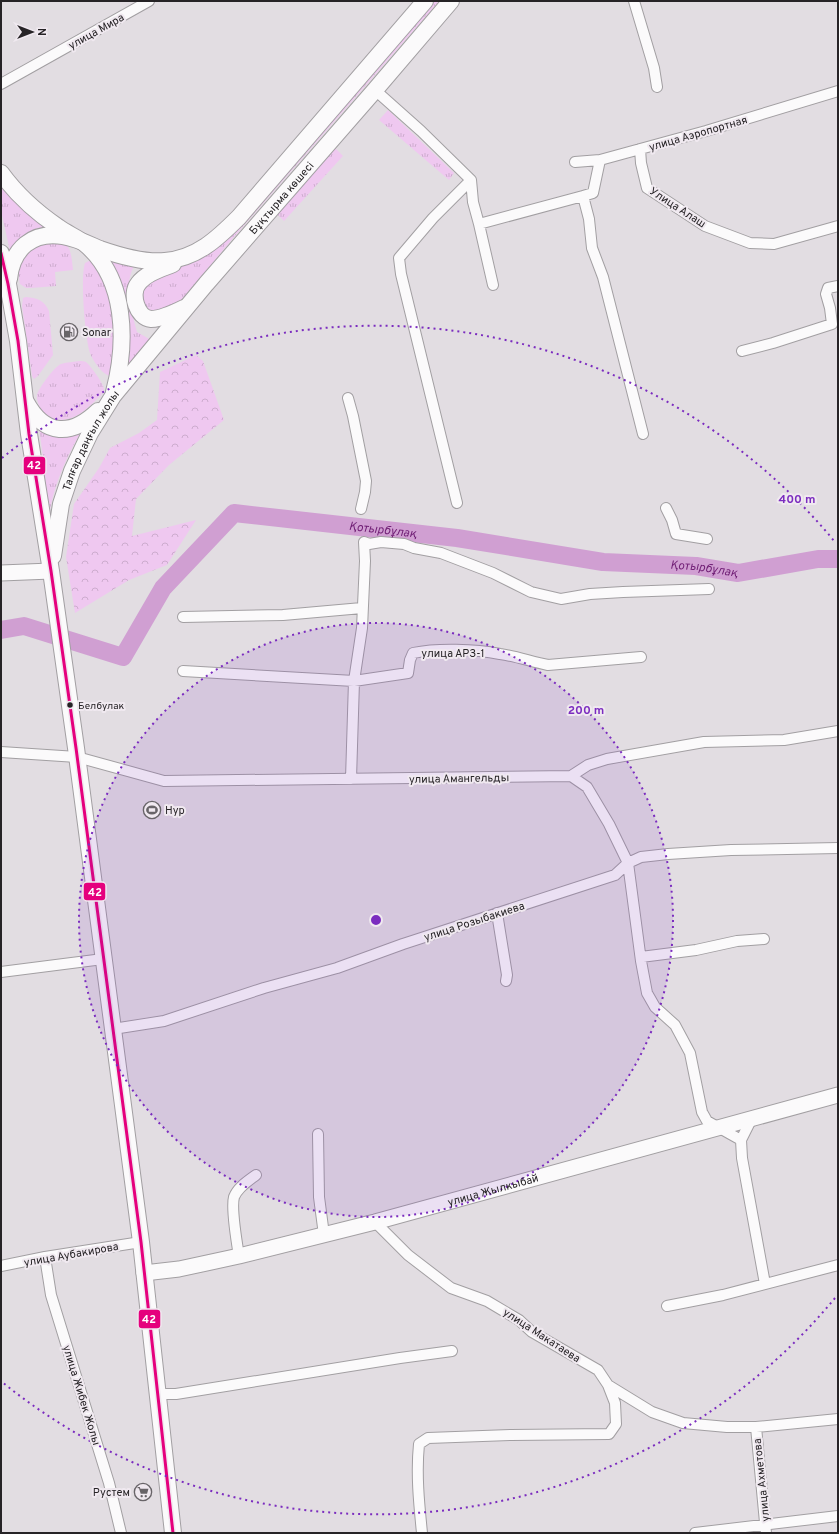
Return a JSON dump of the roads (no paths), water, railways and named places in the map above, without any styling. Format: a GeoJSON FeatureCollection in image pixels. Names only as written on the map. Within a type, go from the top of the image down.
{"type":"FeatureCollection","features":[{"type":"Feature","properties":{"kind":"main road","name":"Бұқтырма көшесі"},"geometry":{"type":"LineString","coordinates":[[83,242],[131,258],[164,261],[190,256],[209,243],[239,217],[425,1]]}},
{"type":"Feature","properties":{"kind":"main road","name":"Бұқтырма көшесі"},"geometry":{"type":"LineString","coordinates":[[113,396],[186,308],[451,1]]}},
{"type":"Feature","properties":{"kind":"main road"},"geometry":{"type":"LineString","coordinates":[[1,173],[17,194],[29,206],[83,242],[92,250],[106,268],[115,289],[122,323],[122,343],[119,371],[113,396]]}},
{"type":"Feature","properties":{"kind":"main road"},"geometry":{"type":"LineString","coordinates":[[8,284],[12,263],[16,254],[28,242],[38,238],[54,235],[70,237],[83,242]]}},
{"type":"Feature","properties":{"kind":"main road","name":"Талғар даңғыл жолы"},"geometry":{"type":"LineString","coordinates":[[1,253],[18,341],[25,400],[77,756],[141,1242],[173,1533]]}},
{"type":"Feature","properties":{"kind":"main road"},"geometry":{"type":"LineString","coordinates":[[186,308],[159,318],[151,319],[146,317],[137,306],[134,299],[134,291],[142,279],[190,256]]}},
{"type":"Feature","properties":{"kind":"main road","name":"Талғар даңғыл жолы"},"geometry":{"type":"LineString","coordinates":[[25,400],[39,420],[52,427],[68,430],[82,424],[90,418],[113,396]]}},
{"type":"Feature","properties":{"kind":"main road","name":"Талғар даңғыл жолы"},"geometry":{"type":"LineString","coordinates":[[51,571],[57,523],[70,477],[90,433],[113,396]]}},
{"type":"Feature","properties":{"kind":"street","name":"улица Мира"},"geometry":{"type":"LineString","coordinates":[[1,84],[149,1]]}},
{"type":"Feature","properties":{"kind":"street"},"geometry":{"type":"LineString","coordinates":[[634,1],[654,68],[657,86]]}},
{"type":"Feature","properties":{"kind":"street"},"geometry":{"type":"LineString","coordinates":[[375,90],[421,131],[471,180],[474,202],[493,284]]}},
{"type":"Feature","properties":{"kind":"street","name":"улица Аэропортная"},"geometry":{"type":"LineString","coordinates":[[575,162],[600,160],[706,131],[838,91]]}},
{"type":"Feature","properties":{"kind":"street","name":"Улица Алаш"},"geometry":{"type":"LineString","coordinates":[[640,149],[641,163],[647,188],[705,226],[750,243],[774,244],[838,226]]}},
{"type":"Feature","properties":{"kind":"street"},"geometry":{"type":"LineString","coordinates":[[479,224],[593,193],[600,160]]}},
{"type":"Feature","properties":{"kind":"street"},"geometry":{"type":"LineString","coordinates":[[457,503],[405,289],[399,258],[408,245],[471,180]]}},
{"type":"Feature","properties":{"kind":"street"},"geometry":{"type":"LineString","coordinates":[[583,196],[589,220],[592,248],[603,277],[643,434]]}},
{"type":"Feature","properties":{"kind":"street"},"geometry":{"type":"LineString","coordinates":[[742,351],[773,343],[832,324],[826,294],[828,288],[838,286]]}},
{"type":"Feature","properties":{"kind":"street"},"geometry":{"type":"LineString","coordinates":[[348,398],[366,481],[361,508]]}},
{"type":"Feature","properties":{"kind":"street"},"geometry":{"type":"LineString","coordinates":[[666,508],[672,520],[676,534],[707,539]]}},
{"type":"Feature","properties":{"kind":"street"},"geometry":{"type":"LineString","coordinates":[[351,779],[354,681],[362,628],[365,561],[364,542],[369,544],[381,542],[404,544],[414,548],[441,553],[493,573],[531,592],[561,599],[590,594],[709,589]]}},
{"type":"Feature","properties":{"kind":"street"},"geometry":{"type":"LineString","coordinates":[[1,573],[51,571]]}},
{"type":"Feature","properties":{"kind":"street"},"geometry":{"type":"LineString","coordinates":[[183,617],[283,615],[362,608]]}},
{"type":"Feature","properties":{"kind":"street","name":"улица АРЗ-1"},"geometry":{"type":"LineString","coordinates":[[183,671],[354,681],[408,673],[410,660],[413,653],[424,651],[478,651],[501,654],[548,665],[641,657]]}},
{"type":"Feature","properties":{"kind":"street"},"geometry":{"type":"LineString","coordinates":[[741,1140],[707,1121],[702,1112],[690,1053],[675,1025],[655,1008],[647,993],[628,863],[609,824],[587,787],[571,776],[588,765],[607,759],[704,742],[784,740],[838,731]]}},
{"type":"Feature","properties":{"kind":"street","name":"улица Амангельды"},"geometry":{"type":"LineString","coordinates":[[1,752],[77,756],[164,781],[571,776]]}},
{"type":"Feature","properties":{"kind":"street","name":"улица Розыбакиева"},"geometry":{"type":"LineString","coordinates":[[113,1029],[164,1021],[264,988],[336,968],[403,944],[615,876],[628,863],[641,857],[731,850],[838,848]]}},
{"type":"Feature","properties":{"kind":"street"},"geometry":{"type":"LineString","coordinates":[[497,914],[506,981]]}},
{"type":"Feature","properties":{"kind":"street"},"geometry":{"type":"LineString","coordinates":[[641,957],[696,950],[737,941],[764,939]]}},
{"type":"Feature","properties":{"kind":"street"},"geometry":{"type":"LineString","coordinates":[[1,972],[103,959]]}},
{"type":"Feature","properties":{"kind":"street","name":"улица Жылкыбай"},"geometry":{"type":"LineString","coordinates":[[144,1273],[179,1270],[375,1222],[838,1095]]}},
{"type":"Feature","properties":{"kind":"street"},"geometry":{"type":"LineString","coordinates":[[752,1118],[741,1140],[743,1165],[765,1284]]}},
{"type":"Feature","properties":{"kind":"street"},"geometry":{"type":"LineString","coordinates":[[318,1134],[319,1197],[324,1235]]}},
{"type":"Feature","properties":{"kind":"street"},"geometry":{"type":"LineString","coordinates":[[239,1256],[235,1227],[234,1198],[241,1187],[256,1175]]}},
{"type":"Feature","properties":{"kind":"street","name":"улица Макатаева"},"geometry":{"type":"LineString","coordinates":[[375,1222],[408,1255],[451,1288],[487,1301],[519,1320],[532,1332],[598,1370],[608,1385],[652,1412],[683,1423],[727,1427],[756,1427],[838,1419]]}},
{"type":"Feature","properties":{"kind":"street","name":"улица Аубакирова"},"geometry":{"type":"LineString","coordinates":[[1,1266],[45,1257],[141,1242]]}},
{"type":"Feature","properties":{"kind":"street","name":"улица Жибек Жолы"},"geometry":{"type":"LineString","coordinates":[[45,1257],[51,1295],[109,1483],[121,1533]]}},
{"type":"Feature","properties":{"kind":"street"},"geometry":{"type":"LineString","coordinates":[[667,1306],[723,1295],[838,1265]]}},
{"type":"Feature","properties":{"kind":"street"},"geometry":{"type":"LineString","coordinates":[[157,1394],[176,1394],[452,1351]]}},
{"type":"Feature","properties":{"kind":"street"},"geometry":{"type":"LineString","coordinates":[[422,1533],[419,1499],[419,1444],[428,1438],[609,1434],[616,1424],[615,1403],[608,1385]]}},
{"type":"Feature","properties":{"kind":"street","name":"улица Ахметова"},"geometry":{"type":"LineString","coordinates":[[756,1427],[766,1529]]}},
{"type":"Feature","properties":{"kind":"street"},"geometry":{"type":"LineString","coordinates":[[694,1533],[766,1529],[838,1516]]}},
{"type":"Feature","properties":{"kind":"waterway","name":"Қотырбұлақ"},"geometry":{"type":"LineString","coordinates":[[1,630],[24,626],[123,657],[163,588],[234,513],[457,538],[603,562],[696,566],[738,573],[818,559],[838,559]]}},
{"type":"Feature","properties":{"kind":"place","name":"Sonar"},"geometry":{"type":"Point","coordinates":[69,332]}},
{"type":"Feature","properties":{"kind":"place","name":"Белбулак"},"geometry":{"type":"Point","coordinates":[70,705]}},
{"type":"Feature","properties":{"kind":"place","name":"Нур"},"geometry":{"type":"Point","coordinates":[152,810]}},
{"type":"Feature","properties":{"kind":"place","name":"Рустем"},"geometry":{"type":"Point","coordinates":[143,1492]}}]}
